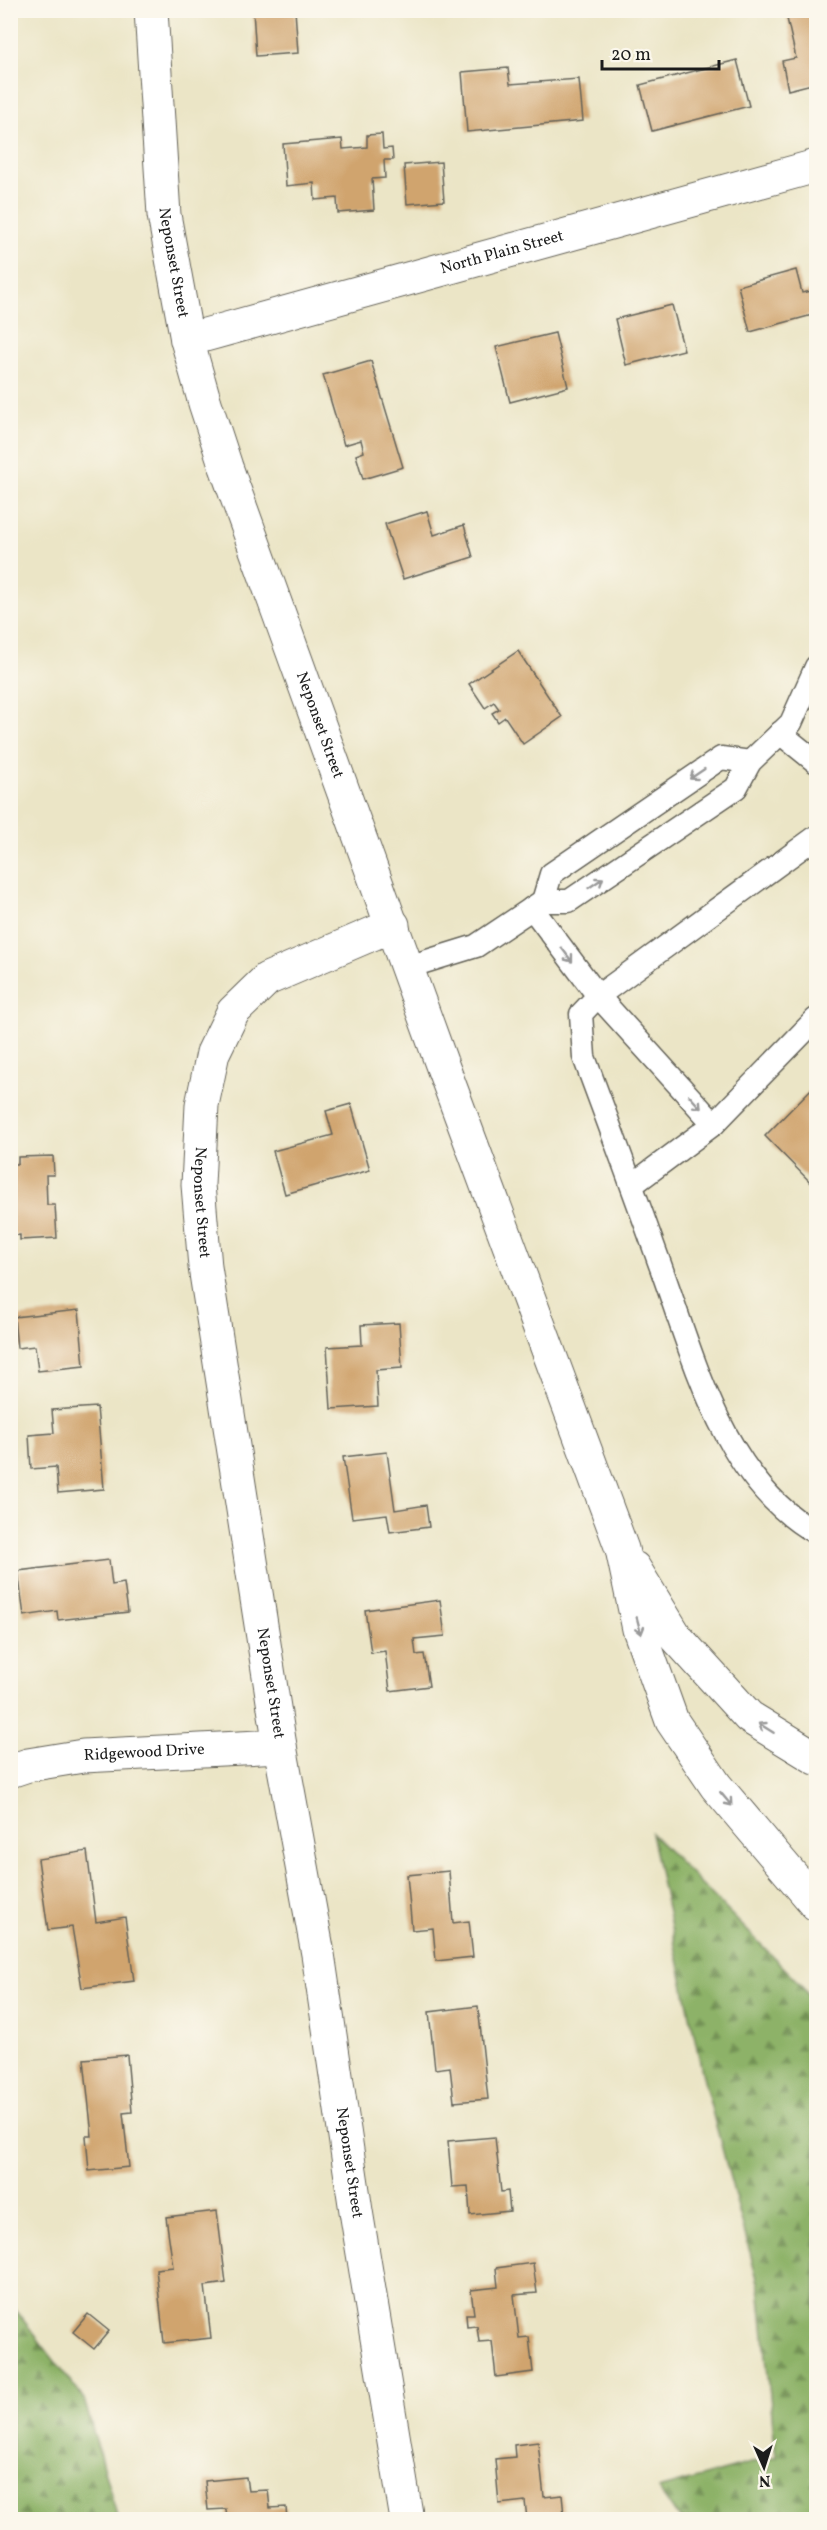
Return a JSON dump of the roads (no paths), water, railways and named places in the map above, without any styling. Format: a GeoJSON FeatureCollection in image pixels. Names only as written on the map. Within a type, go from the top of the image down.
{"type":"FeatureCollection","features":[{"type":"Feature","properties":{"kind":"street","name":"Neponset Street"},"geometry":{"type":"LineString","coordinates":[[151,10],[164,215],[188,340],[226,467],[393,925],[267,979],[233,1011],[213,1053],[202,1105],[198,1185],[205,1267],[280,1746],[318,1954],[356,2211],[407,2520]]}},
{"type":"Feature","properties":{"kind":"street","name":"North Plain Street"},"geometry":{"type":"LineString","coordinates":[[188,340],[816,166]]}},
{"type":"Feature","properties":{"kind":"street"},"geometry":{"type":"LineString","coordinates":[[393,925],[445,1073],[622,1549],[639,1629],[672,1721],[716,1786],[816,1904]]}},
{"type":"Feature","properties":{"kind":"street"},"geometry":{"type":"LineString","coordinates":[[622,1549],[676,1637],[748,1717],[816,1758]]}},
{"type":"Feature","properties":{"kind":"street","name":"Ridgewood Drive"},"geometry":{"type":"LineString","coordinates":[[10,1771],[28,1765],[83,1756],[280,1746]]}},
{"type":"Feature","properties":{"kind":"lane"},"geometry":{"type":"LineString","coordinates":[[408,967],[476,946],[538,905],[569,901],[736,788],[750,762],[791,723],[816,667]]}},
{"type":"Feature","properties":{"kind":"lane"},"geometry":{"type":"LineString","coordinates":[[780,734],[816,762]]}},
{"type":"Feature","properties":{"kind":"lane"},"geometry":{"type":"LineString","coordinates":[[538,905],[551,874],[721,758],[750,762]]}},
{"type":"Feature","properties":{"kind":"lane"},"geometry":{"type":"LineString","coordinates":[[816,837],[598,996],[581,1014],[584,1057],[716,1416],[750,1473],[795,1521],[816,1533]]}},
{"type":"Feature","properties":{"kind":"lane"},"geometry":{"type":"LineString","coordinates":[[538,905],[598,996],[714,1124]]}},
{"type":"Feature","properties":{"kind":"lane"},"geometry":{"type":"LineString","coordinates":[[632,1185],[714,1124],[816,1019]]}}]}
